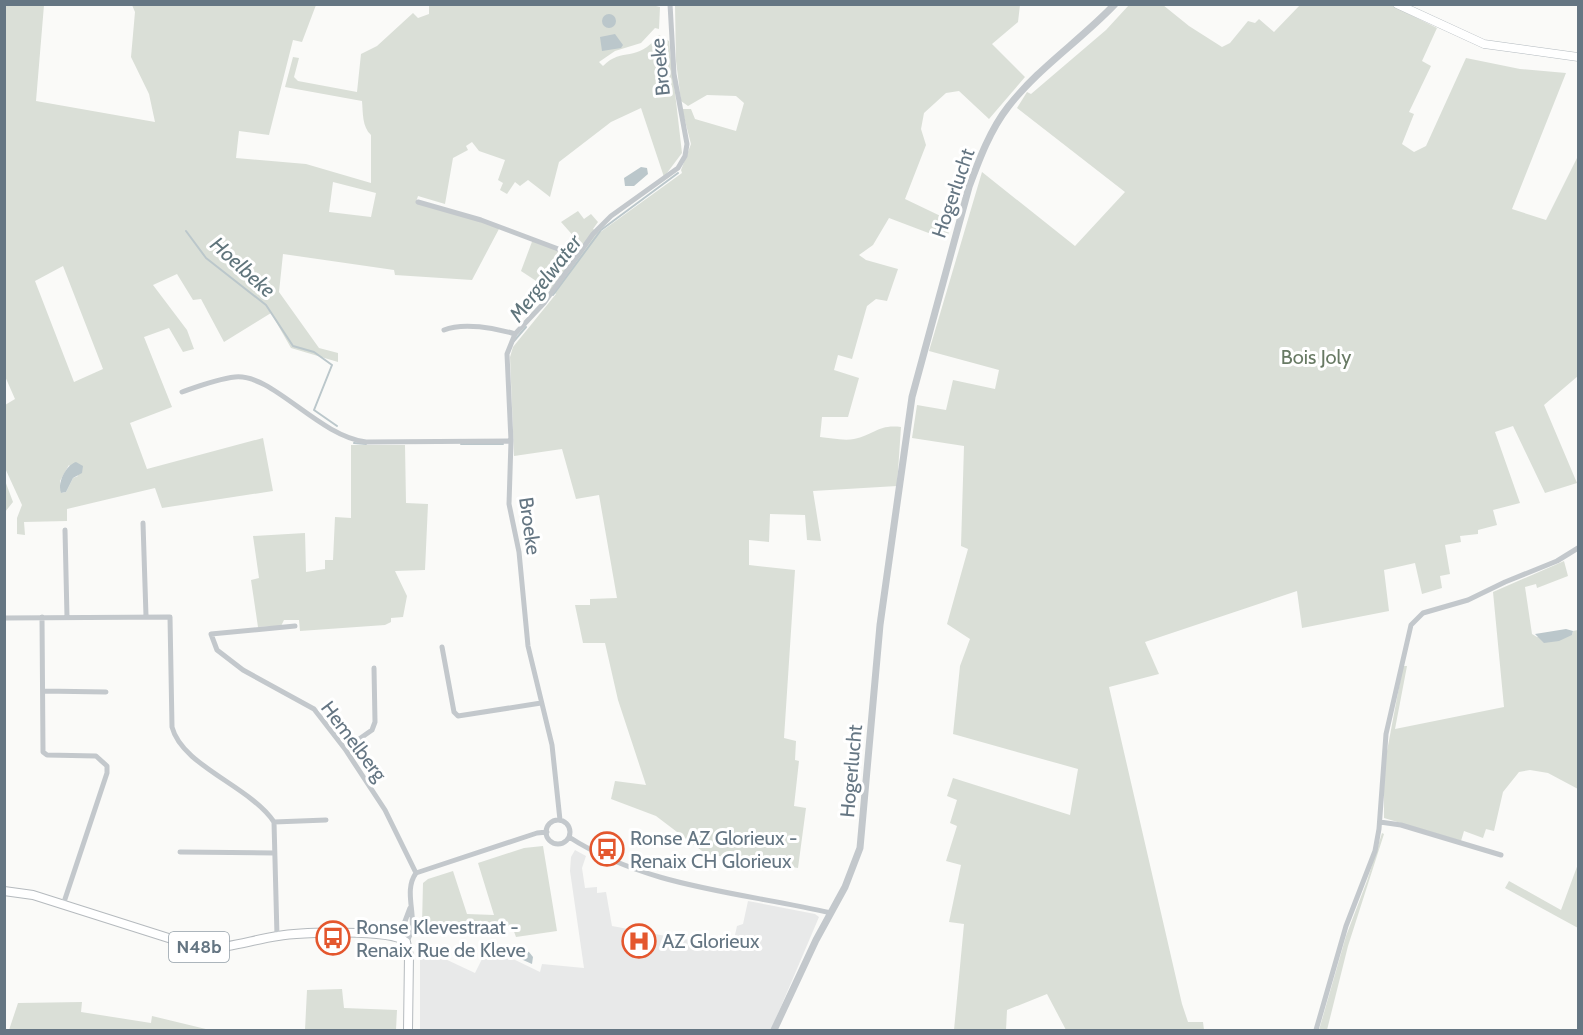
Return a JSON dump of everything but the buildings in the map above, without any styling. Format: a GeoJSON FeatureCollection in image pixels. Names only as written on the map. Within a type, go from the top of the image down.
{"type":"FeatureCollection","features":[{"type":"Feature","properties":{"kind":"main road"},"geometry":{"type":"LineString","coordinates":[[1397,4],[1484,44],[1578,57]]}},
{"type":"Feature","properties":{"kind":"main road","name":"N48b"},"geometry":{"type":"LineString","coordinates":[[4,891],[33,895],[200,948],[225,947],[277,936],[378,933],[402,940]]}},
{"type":"Feature","properties":{"kind":"main road"},"geometry":{"type":"LineString","coordinates":[[402,940],[409,956],[408,1030]]}},
{"type":"Feature","properties":{"kind":"street","name":"Broeke"},"geometry":{"type":"LineString","coordinates":[[569,837],[569,828],[560,820],[552,745],[528,646],[519,552],[509,504],[511,441],[507,354],[515,334],[544,303],[602,225],[669,176],[685,156],[687,144],[674,74],[670,4]]}},
{"type":"Feature","properties":{"kind":"street","name":"Hogerlucht"},"geometry":{"type":"LineString","coordinates":[[774,1030],[845,887],[860,848],[880,625],[918,370],[978,163],[1006,110],[1015,98],[1040,72],[1084,36],[1115,4]]}},
{"type":"Feature","properties":{"kind":"street"},"geometry":{"type":"LineString","coordinates":[[418,202],[481,220],[577,256]]}},
{"type":"Feature","properties":{"kind":"street"},"geometry":{"type":"LineString","coordinates":[[444,330],[452,327],[501,330],[515,334]]}},
{"type":"Feature","properties":{"kind":"street"},"geometry":{"type":"LineString","coordinates":[[182,392],[237,376],[255,380],[268,387],[321,426],[350,440],[366,442],[511,441]]}},
{"type":"Feature","properties":{"kind":"street"},"geometry":{"type":"LineString","coordinates":[[143,523],[146,616]]}},
{"type":"Feature","properties":{"kind":"street"},"geometry":{"type":"LineString","coordinates":[[65,530],[67,618]]}},
{"type":"Feature","properties":{"kind":"street"},"geometry":{"type":"LineString","coordinates":[[1316,1030],[1346,926],[1372,861],[1380,822],[1386,734],[1397,677],[1413,621],[1424,613],[1468,600],[1557,561],[1578,548]]}},
{"type":"Feature","properties":{"kind":"street"},"geometry":{"type":"LineString","coordinates":[[4,618],[170,616],[174,737],[187,752],[264,808],[274,822],[277,936]]}},
{"type":"Feature","properties":{"kind":"street"},"geometry":{"type":"LineString","coordinates":[[42,617],[43,752],[47,755],[96,756],[106,766],[107,773],[63,905]]}},
{"type":"Feature","properties":{"kind":"street","name":"Hemelberg"},"geometry":{"type":"LineString","coordinates":[[295,626],[211,634],[217,650],[243,670],[314,709],[345,749],[385,810],[419,872]]}},
{"type":"Feature","properties":{"kind":"street"},"geometry":{"type":"LineString","coordinates":[[442,647],[454,712],[458,716],[541,703]]}},
{"type":"Feature","properties":{"kind":"street"},"geometry":{"type":"LineString","coordinates":[[345,749],[372,729],[375,722],[374,668]]}},
{"type":"Feature","properties":{"kind":"street"},"geometry":{"type":"LineString","coordinates":[[43,691],[106,692]]}},
{"type":"Feature","properties":{"kind":"street"},"geometry":{"type":"LineString","coordinates":[[274,822],[326,820]]}},
{"type":"Feature","properties":{"kind":"street"},"geometry":{"type":"LineString","coordinates":[[560,820],[550,823],[547,832],[549,838],[555,843],[563,843],[569,837],[584,848],[620,865],[675,884],[831,913]]}},
{"type":"Feature","properties":{"kind":"street"},"geometry":{"type":"LineString","coordinates":[[1380,822],[1401,825],[1501,855]]}},
{"type":"Feature","properties":{"kind":"street"},"geometry":{"type":"LineString","coordinates":[[402,940],[412,933],[411,879],[419,872],[537,833],[547,832]]}},
{"type":"Feature","properties":{"kind":"street"},"geometry":{"type":"LineString","coordinates":[[180,852],[274,853]]}},
{"type":"Feature","properties":{"kind":"street"},"geometry":{"type":"LineString","coordinates":[[402,940],[410,907]]}},
{"type":"Feature","properties":{"kind":"shaded area"},"geometry":{"type":"Polygon","coordinates":[[[609,14],[614,16],[616,21],[614,26],[609,28],[604,26],[602,21],[604,16],[609,14]]]}},
{"type":"Feature","properties":{"kind":"shaded area"},"geometry":{"type":"Polygon","coordinates":[[[615,34],[623,45],[621,48],[602,51],[600,37],[615,34]]]}},
{"type":"Feature","properties":{"kind":"shaded area"},"geometry":{"type":"Polygon","coordinates":[[[641,167],[647,168],[648,174],[634,186],[625,186],[624,178],[641,167]]]}},
{"type":"Feature","properties":{"kind":"shaded area"},"geometry":{"type":"Polygon","coordinates":[[[76,462],[83,466],[82,473],[73,478],[66,492],[61,493],[60,484],[63,475],[76,462]]]}},
{"type":"Feature","properties":{"kind":"shaded area"},"geometry":{"type":"Polygon","coordinates":[[[1566,629],[1573,631],[1572,635],[1559,641],[1544,643],[1535,634],[1566,629]]]}},
{"type":"Feature","properties":{"kind":"shaded area","name":"AZ Glorieux"},"geometry":{"type":"Polygon","coordinates":[[[575,850],[586,856],[582,868],[585,888],[597,887],[597,893],[606,892],[612,926],[682,939],[733,944],[737,926],[743,924],[748,901],[815,914],[819,917],[771,1030],[420,1030],[420,959],[443,958],[475,973],[488,947],[540,972],[542,964],[584,968],[570,871],[571,857],[575,850]]]}},
{"type":"Feature","properties":{"kind":"shaded area"},"geometry":{"type":"Polygon","coordinates":[[[501,947],[529,952],[533,957],[532,964],[503,951],[501,947]]]}},
{"type":"Feature","properties":{"kind":"green space"},"geometry":{"type":"Polygon","coordinates":[[[4,5],[44,5],[36,101],[155,122],[149,94],[131,57],[135,12],[132,5],[316,5],[302,42],[293,40],[269,135],[239,131],[236,158],[306,164],[371,183],[371,135],[364,124],[362,101],[285,87],[293,57],[299,58],[294,77],[298,81],[357,92],[361,54],[377,46],[413,13],[418,18],[429,14],[429,5],[652,5],[660,7],[659,29],[655,28],[641,43],[615,51],[599,62],[603,66],[617,57],[643,49],[659,35],[669,41],[682,153],[664,177],[641,108],[611,122],[559,162],[550,197],[528,180],[520,186],[515,182],[507,194],[500,190],[503,183],[498,180],[505,160],[479,151],[472,142],[466,146],[468,150],[453,158],[445,204],[418,196],[416,202],[500,227],[472,280],[395,275],[394,270],[283,254],[279,292],[319,348],[338,353],[338,362],[291,348],[271,313],[224,342],[201,299],[193,300],[177,274],[153,285],[187,330],[194,349],[183,352],[169,328],[144,337],[172,407],[130,423],[147,469],[263,438],[273,491],[162,508],[155,488],[67,509],[67,521],[24,522],[25,535],[17,534],[17,518],[22,505],[4,466],[5,405],[15,399],[4,374],[4,5]],[[333,182],[329,212],[371,217],[376,193],[333,182]],[[63,266],[35,281],[74,382],[103,369],[63,266]],[[69,465],[60,481],[61,493],[66,492],[73,478],[78,476],[69,465]]]}},
{"type":"Feature","properties":{"kind":"green space"},"geometry":{"type":"Polygon","coordinates":[[[675,5],[1020,5],[1018,22],[992,44],[1025,77],[989,119],[959,91],[946,93],[924,113],[921,129],[926,145],[905,199],[951,221],[947,240],[889,218],[873,245],[859,255],[866,260],[898,269],[887,301],[876,299],[867,306],[852,359],[838,355],[834,370],[859,378],[848,417],[822,417],[820,437],[850,440],[881,428],[901,427],[897,486],[813,491],[821,541],[807,540],[805,515],[770,514],[769,542],[749,540],[749,565],[795,570],[784,738],[796,741],[795,760],[799,761],[794,806],[806,808],[798,868],[706,854],[656,816],[611,799],[615,781],[646,785],[618,700],[605,643],[583,643],[575,605],[590,605],[590,599],[617,598],[599,495],[576,499],[562,449],[514,456],[510,357],[513,347],[556,294],[521,271],[533,239],[568,254],[576,239],[561,222],[578,211],[584,219],[591,214],[598,222],[593,229],[599,233],[682,173],[681,170],[691,144],[682,109],[691,109],[695,119],[736,131],[744,103],[736,96],[707,95],[688,106],[681,101],[676,61],[675,5]]]}},
{"type":"Feature","properties":{"kind":"green space","name":"Bois Joly"},"geometry":{"type":"Polygon","coordinates":[[[1129,5],[1163,5],[1189,26],[1222,47],[1230,43],[1248,21],[1255,23],[1259,19],[1274,32],[1300,5],[1391,5],[1437,28],[1422,61],[1431,66],[1409,112],[1414,114],[1402,144],[1414,152],[1426,146],[1466,58],[1520,69],[1566,73],[1512,209],[1546,220],[1578,156],[1578,376],[1544,405],[1577,483],[1545,493],[1513,426],[1495,432],[1520,503],[1493,510],[1497,525],[1478,530],[1478,534],[1460,536],[1461,542],[1445,545],[1450,574],[1440,576],[1442,588],[1422,594],[1415,563],[1384,570],[1389,611],[1302,628],[1297,591],[1145,642],[1159,674],[1109,687],[1182,1004],[1188,1022],[1203,1022],[1204,1030],[1066,1030],[1047,994],[1007,1010],[1006,1030],[954,1030],[964,924],[949,922],[961,865],[946,861],[957,826],[950,823],[957,800],[947,796],[953,778],[1070,815],[1078,769],[953,734],[960,666],[970,639],[947,624],[968,549],[961,546],[964,446],[912,438],[917,405],[946,410],[953,380],[995,389],[999,370],[929,351],[982,172],[1075,246],[1125,192],[1017,108],[1027,92],[1031,94],[1106,30],[1129,5]]]}},
{"type":"Feature","properties":{"kind":"green space"},"geometry":{"type":"Polygon","coordinates":[[[351,445],[405,445],[406,503],[428,504],[425,570],[395,571],[407,596],[403,617],[391,618],[391,622],[385,625],[300,631],[299,620],[284,620],[281,626],[258,627],[251,580],[259,578],[253,536],[305,533],[306,572],[325,569],[325,560],[333,560],[335,517],[351,518],[351,445]]]}},
{"type":"Feature","properties":{"kind":"green space"},"geometry":{"type":"Polygon","coordinates":[[[4,478],[13,502],[5,512],[4,512],[4,478]]]}},
{"type":"Feature","properties":{"kind":"green space"},"geometry":{"type":"Polygon","coordinates":[[[1564,561],[1568,576],[1537,588],[1536,584],[1525,587],[1532,634],[1537,637],[1572,635],[1573,631],[1578,630],[1578,789],[1548,773],[1530,770],[1519,772],[1503,792],[1494,831],[1486,829],[1483,838],[1464,831],[1461,841],[1384,818],[1384,767],[1403,666],[1407,666],[1395,729],[1504,707],[1493,592],[1564,561]]]}},
{"type":"Feature","properties":{"kind":"green space"},"geometry":{"type":"Polygon","coordinates":[[[1382,833],[1384,834],[1348,946],[1327,1030],[1319,1030],[1346,936],[1382,833]]]}},
{"type":"Feature","properties":{"kind":"green space"},"geometry":{"type":"Polygon","coordinates":[[[543,846],[557,931],[516,937],[512,926],[422,924],[423,883],[428,879],[453,871],[467,914],[494,915],[478,863],[524,848],[543,846]]]}},
{"type":"Feature","properties":{"kind":"green space"},"geometry":{"type":"Polygon","coordinates":[[[1578,864],[1578,928],[1505,888],[1509,881],[1561,910],[1578,864]]]}},
{"type":"Feature","properties":{"kind":"green space"},"geometry":{"type":"Polygon","coordinates":[[[342,989],[344,1008],[397,1010],[396,1030],[305,1030],[307,990],[342,989]]]}},
{"type":"Feature","properties":{"kind":"green space"},"geometry":{"type":"Polygon","coordinates":[[[82,1002],[81,1012],[151,1023],[152,1016],[210,1030],[9,1030],[18,1003],[82,1002]]]}},
{"type":"Feature","properties":{"kind":"waterway","name":"Mergelwater"},"geometry":{"type":"LineString","coordinates":[[553,295],[601,230],[678,173]]}},
{"type":"Feature","properties":{"kind":"waterway","name":"Hoelbeke"},"geometry":{"type":"LineString","coordinates":[[186,231],[206,258],[266,305],[293,346],[314,352],[332,365],[314,410],[337,426]]}},
{"type":"Feature","properties":{"kind":"waterway","name":"Mergelwater"},"geometry":{"type":"LineString","coordinates":[[514,341],[526,327]]}},
{"type":"Feature","properties":{"kind":"waterway","name":"Hoelbeke"},"geometry":{"type":"LineString","coordinates":[[354,443],[366,444]]}},
{"type":"Feature","properties":{"kind":"waterway","name":"Hoelbeke"},"geometry":{"type":"LineString","coordinates":[[461,444],[503,444]]}},
{"type":"Feature","properties":{"kind":"place","name":"Ronse AZ Glorieux - Renaix CH Glorieux"},"geometry":{"type":"Point","coordinates":[607,849]}},
{"type":"Feature","properties":{"kind":"place","name":"Ronse Klevestraat - Renaix Rue de Kleve"},"geometry":{"type":"Point","coordinates":[333,938]}},
{"type":"Feature","properties":{"kind":"place","name":"AZ Glorieux"},"geometry":{"type":"Point","coordinates":[639,941]}}]}
